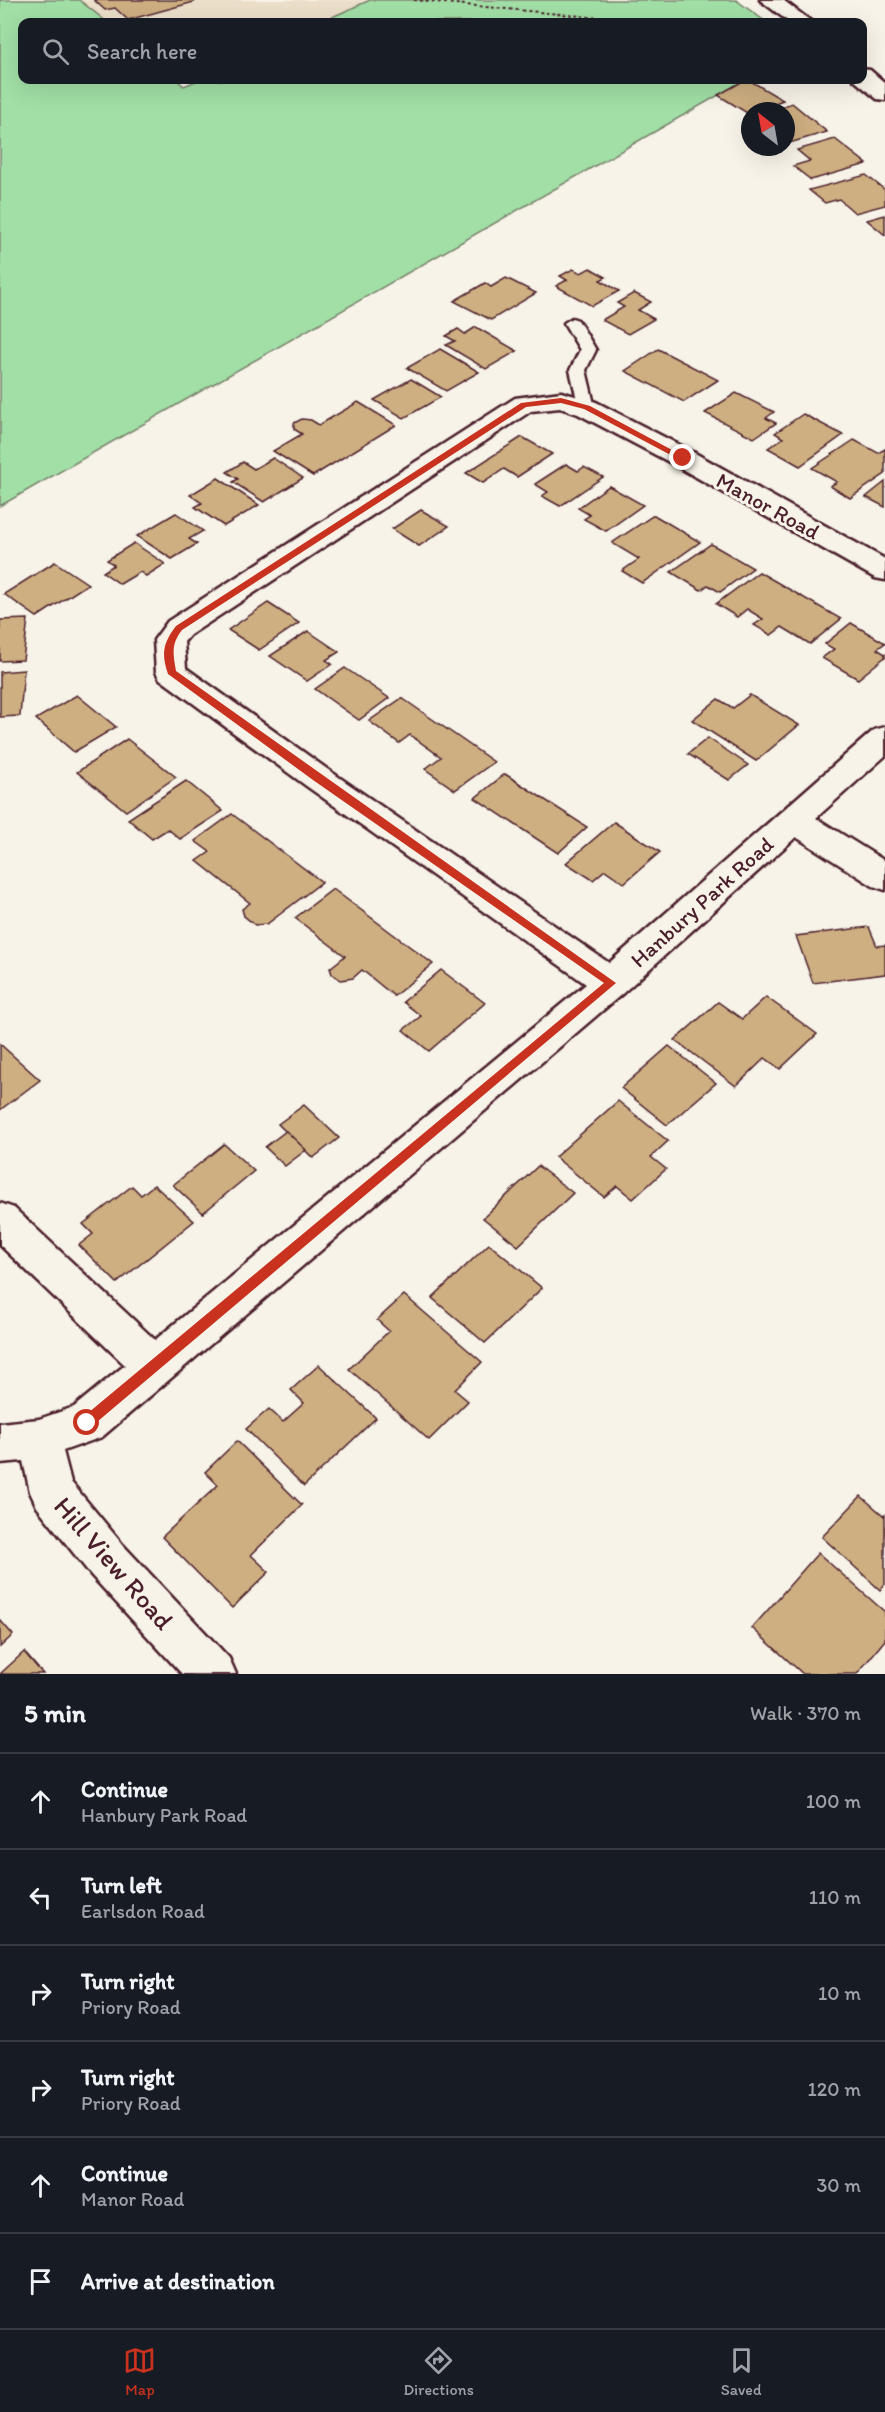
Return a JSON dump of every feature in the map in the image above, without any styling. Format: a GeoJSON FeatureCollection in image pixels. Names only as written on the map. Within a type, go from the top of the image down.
{"type":"FeatureCollection","features":[{"type":"Feature","properties":{"kind":"street"},"geometry":{"type":"LineString","coordinates":[[770,0],[796,18]]}},
{"type":"Feature","properties":{"kind":"street"},"geometry":{"type":"LineString","coordinates":[[867,79],[885,94]]}},
{"type":"Feature","properties":{"kind":"street","name":"Manor Road"},"geometry":{"type":"LineString","coordinates":[[611,983],[326,784],[171,672],[169,640],[179,628],[524,404],[561,400],[587,408],[683,458],[885,571]]}},
{"type":"Feature","properties":{"kind":"street","name":"Hanbury Park Road"},"geometry":{"type":"LineString","coordinates":[[20,1441],[87,1423],[153,1365],[611,983],[885,738]]}},
{"type":"Feature","properties":{"kind":"street"},"geometry":{"type":"LineString","coordinates":[[794,820],[885,877]]}},
{"type":"Feature","properties":{"kind":"street"},"geometry":{"type":"LineString","coordinates":[[0,1220],[153,1365]]}},
{"type":"Feature","properties":{"kind":"street","name":"Hill View Road"},"geometry":{"type":"LineString","coordinates":[[20,1441],[52,1492],[107,1560],[213,1674]]}},
{"type":"Feature","properties":{"kind":"lane"},"geometry":{"type":"LineString","coordinates":[[572,323],[588,350],[578,370],[587,408]]}},
{"type":"Feature","properties":{"kind":"path"},"geometry":{"type":"LineString","coordinates":[[414,0],[601,18]]}},
{"type":"Feature","properties":{"kind":"shaded area"},"geometry":{"type":"Polygon","coordinates":[[[79,0],[370,0],[330,18],[102,18],[79,0]]]}},
{"type":"Feature","properties":{"kind":"green space"},"geometry":{"type":"Polygon","coordinates":[[[0,0],[79,0],[102,18],[18,18],[18,84],[182,84],[184,86],[189,84],[738,84],[0,506],[0,0]]]}},
{"type":"Feature","properties":{"kind":"green space"},"geometry":{"type":"Polygon","coordinates":[[[370,0],[736,0],[761,18],[330,18],[370,0]]]}},
{"type":"Feature","properties":{"kind":"building"},"geometry":{"type":"Polygon","coordinates":[[[94,0],[191,0],[194,2],[135,18],[126,18],[115,8],[105,10],[94,0]]]}},
{"type":"Feature","properties":{"kind":"building"},"geometry":{"type":"Polygon","coordinates":[[[738,84],[756,84],[783,100],[741,102],[741,109],[718,95],[738,84]]]}},
{"type":"Feature","properties":{"kind":"building"},"geometry":{"type":"Polygon","coordinates":[[[795,105],[827,132],[795,141],[795,105]]]}},
{"type":"Feature","properties":{"kind":"building"},"geometry":{"type":"Polygon","coordinates":[[[835,139],[867,164],[811,180],[793,166],[810,161],[797,150],[835,139]]]}},
{"type":"Feature","properties":{"kind":"building"},"geometry":{"type":"Polygon","coordinates":[[[866,175],[885,190],[885,205],[855,213],[839,199],[825,203],[809,190],[866,175]]]}},
{"type":"Feature","properties":{"kind":"building"},"geometry":{"type":"Polygon","coordinates":[[[885,215],[885,235],[867,220],[885,215]]]}},
{"type":"Feature","properties":{"kind":"building"},"geometry":{"type":"Polygon","coordinates":[[[590,268],[606,277],[600,280],[619,291],[592,306],[556,286],[567,280],[560,276],[573,269],[581,273],[590,268]]]}},
{"type":"Feature","properties":{"kind":"building"},"geometry":{"type":"Polygon","coordinates":[[[506,278],[536,293],[491,320],[454,301],[485,283],[491,287],[506,278]]]}},
{"type":"Feature","properties":{"kind":"building"},"geometry":{"type":"Polygon","coordinates":[[[634,293],[651,302],[638,310],[654,319],[628,334],[602,320],[624,307],[617,303],[634,293]]]}},
{"type":"Feature","properties":{"kind":"building"},"geometry":{"type":"Polygon","coordinates":[[[476,327],[517,351],[486,369],[446,345],[455,341],[446,336],[458,329],[465,334],[476,327]]]}},
{"type":"Feature","properties":{"kind":"building"},"geometry":{"type":"Polygon","coordinates":[[[440,349],[479,372],[446,391],[407,368],[440,349]]]}},
{"type":"Feature","properties":{"kind":"building"},"geometry":{"type":"Polygon","coordinates":[[[658,349],[718,380],[684,402],[625,371],[658,349]]]}},
{"type":"Feature","properties":{"kind":"building"},"geometry":{"type":"Polygon","coordinates":[[[411,379],[441,397],[404,418],[374,400],[411,379]]]}},
{"type":"Feature","properties":{"kind":"building"},"geometry":{"type":"Polygon","coordinates":[[[736,393],[774,412],[766,418],[776,423],[754,438],[705,413],[736,393]]]}},
{"type":"Feature","properties":{"kind":"building"},"geometry":{"type":"Polygon","coordinates":[[[358,402],[396,425],[313,476],[273,451],[302,434],[294,429],[294,423],[302,419],[311,420],[319,425],[358,402]]]}},
{"type":"Feature","properties":{"kind":"building"},"geometry":{"type":"Polygon","coordinates":[[[803,414],[843,435],[800,466],[768,448],[783,438],[775,433],[803,414]]]}},
{"type":"Feature","properties":{"kind":"building"},"geometry":{"type":"Polygon","coordinates":[[[522,437],[552,454],[517,477],[504,469],[483,483],[466,473],[522,437]]]}},
{"type":"Feature","properties":{"kind":"building"},"geometry":{"type":"Polygon","coordinates":[[[854,440],[878,453],[885,449],[885,474],[850,498],[830,486],[837,482],[812,468],[854,440]]]}},
{"type":"Feature","properties":{"kind":"building"},"geometry":{"type":"Polygon","coordinates":[[[273,458],[303,478],[264,502],[233,482],[238,479],[227,472],[243,462],[254,469],[273,458]]]}},
{"type":"Feature","properties":{"kind":"building"},"geometry":{"type":"Polygon","coordinates":[[[566,464],[578,471],[584,467],[603,477],[560,506],[542,496],[548,492],[535,484],[566,464]]]}},
{"type":"Feature","properties":{"kind":"building"},"geometry":{"type":"Polygon","coordinates":[[[218,478],[259,505],[224,526],[195,507],[202,503],[190,495],[218,478]]]}},
{"type":"Feature","properties":{"kind":"building"},"geometry":{"type":"Polygon","coordinates":[[[885,482],[885,507],[866,497],[885,482]]]}},
{"type":"Feature","properties":{"kind":"building"},"geometry":{"type":"Polygon","coordinates":[[[609,486],[643,505],[606,531],[584,519],[590,515],[578,508],[609,486]]]}},
{"type":"Feature","properties":{"kind":"building"},"geometry":{"type":"Polygon","coordinates":[[[421,510],[449,526],[419,546],[392,529],[421,510]]]}},
{"type":"Feature","properties":{"kind":"building"},"geometry":{"type":"Polygon","coordinates":[[[176,513],[203,531],[189,539],[197,544],[172,559],[137,536],[176,513]]]}},
{"type":"Feature","properties":{"kind":"building"},"geometry":{"type":"Polygon","coordinates":[[[654,515],[700,542],[642,583],[622,571],[639,559],[612,543],[654,515]]]}},
{"type":"Feature","properties":{"kind":"building"},"geometry":{"type":"Polygon","coordinates":[[[134,543],[165,564],[146,576],[140,572],[120,584],[103,572],[114,565],[107,560],[134,543]]]}},
{"type":"Feature","properties":{"kind":"building"},"geometry":{"type":"Polygon","coordinates":[[[711,544],[753,568],[720,592],[708,585],[701,590],[671,572],[711,544]]]}},
{"type":"Feature","properties":{"kind":"building"},"geometry":{"type":"Polygon","coordinates":[[[55,562],[88,584],[37,617],[4,594],[55,562]]]}},
{"type":"Feature","properties":{"kind":"building"},"geometry":{"type":"Polygon","coordinates":[[[759,572],[841,619],[810,644],[782,627],[771,635],[754,625],[763,619],[747,609],[737,617],[716,604],[759,572]]]}},
{"type":"Feature","properties":{"kind":"building"},"geometry":{"type":"Polygon","coordinates":[[[268,603],[299,623],[259,650],[228,630],[268,603]]]}},
{"type":"Feature","properties":{"kind":"building"},"geometry":{"type":"Polygon","coordinates":[[[28,619],[23,660],[0,661],[0,620],[28,619]]]}},
{"type":"Feature","properties":{"kind":"building"},"geometry":{"type":"Polygon","coordinates":[[[851,623],[885,643],[877,649],[885,654],[885,657],[858,679],[822,658],[834,649],[825,644],[851,623]]]}},
{"type":"Feature","properties":{"kind":"building"},"geometry":{"type":"Polygon","coordinates":[[[308,631],[339,652],[326,660],[332,664],[307,681],[270,656],[308,631]]]}},
{"type":"Feature","properties":{"kind":"building"},"geometry":{"type":"Polygon","coordinates":[[[345,668],[389,698],[359,720],[315,689],[345,668]]]}},
{"type":"Feature","properties":{"kind":"building"},"geometry":{"type":"Polygon","coordinates":[[[24,670],[20,716],[0,717],[0,672],[24,670]]]}},
{"type":"Feature","properties":{"kind":"building"},"geometry":{"type":"Polygon","coordinates":[[[77,695],[116,727],[74,752],[36,719],[77,695]]]}},
{"type":"Feature","properties":{"kind":"building"},"geometry":{"type":"Polygon","coordinates":[[[750,695],[799,725],[756,761],[692,720],[718,699],[733,708],[750,695]]]}},
{"type":"Feature","properties":{"kind":"building"},"geometry":{"type":"Polygon","coordinates":[[[402,698],[494,762],[455,790],[425,769],[441,757],[410,735],[399,743],[369,721],[402,698]]]}},
{"type":"Feature","properties":{"kind":"building"},"geometry":{"type":"Polygon","coordinates":[[[708,738],[748,765],[729,780],[688,754],[708,738]]]}},
{"type":"Feature","properties":{"kind":"building"},"geometry":{"type":"Polygon","coordinates":[[[127,739],[176,777],[126,811],[77,772],[127,739]]]}},
{"type":"Feature","properties":{"kind":"building"},"geometry":{"type":"Polygon","coordinates":[[[505,774],[587,827],[558,853],[475,798],[505,774]]]}},
{"type":"Feature","properties":{"kind":"building"},"geometry":{"type":"Polygon","coordinates":[[[186,781],[223,811],[180,839],[168,829],[152,839],[128,819],[186,781]]]}},
{"type":"Feature","properties":{"kind":"building"},"geometry":{"type":"Polygon","coordinates":[[[232,814],[322,882],[267,924],[255,925],[244,916],[242,909],[250,903],[197,861],[210,852],[195,841],[232,814]]]}},
{"type":"Feature","properties":{"kind":"building"},"geometry":{"type":"Polygon","coordinates":[[[614,822],[660,852],[624,883],[605,870],[593,880],[566,863],[614,822]]]}},
{"type":"Feature","properties":{"kind":"building"},"geometry":{"type":"Polygon","coordinates":[[[333,889],[433,964],[394,996],[362,970],[353,978],[341,980],[332,974],[330,968],[345,956],[295,918],[333,889]]]}},
{"type":"Feature","properties":{"kind":"building"},"geometry":{"type":"Polygon","coordinates":[[[869,927],[877,946],[885,945],[885,974],[813,983],[796,936],[869,927]]]}},
{"type":"Feature","properties":{"kind":"building"},"geometry":{"type":"Polygon","coordinates":[[[441,970],[485,1003],[429,1051],[403,1030],[421,1016],[403,1002],[441,970]]]}},
{"type":"Feature","properties":{"kind":"building"},"geometry":{"type":"Polygon","coordinates":[[[766,997],[817,1034],[780,1069],[765,1058],[736,1086],[675,1040],[718,1002],[742,1019],[766,997]]]}},
{"type":"Feature","properties":{"kind":"building"},"geometry":{"type":"Polygon","coordinates":[[[0,1044],[40,1080],[0,1110],[0,1044]]]}},
{"type":"Feature","properties":{"kind":"building"},"geometry":{"type":"Polygon","coordinates":[[[669,1046],[716,1083],[667,1125],[621,1088],[669,1046]]]}},
{"type":"Feature","properties":{"kind":"building"},"geometry":{"type":"Polygon","coordinates":[[[618,1101],[668,1141],[651,1157],[666,1169],[633,1199],[617,1186],[604,1197],[555,1157],[618,1101]]]}},
{"type":"Feature","properties":{"kind":"building"},"geometry":{"type":"Polygon","coordinates":[[[304,1105],[339,1138],[313,1158],[278,1124],[304,1105]]]}},
{"type":"Feature","properties":{"kind":"building"},"geometry":{"type":"Polygon","coordinates":[[[286,1131],[306,1150],[285,1166],[265,1147],[286,1131]]]}},
{"type":"Feature","properties":{"kind":"building"},"geometry":{"type":"Polygon","coordinates":[[[224,1144],[254,1171],[203,1213],[173,1185],[224,1144]]]}},
{"type":"Feature","properties":{"kind":"building"},"geometry":{"type":"Polygon","coordinates":[[[538,1166],[573,1193],[518,1246],[483,1218],[538,1166]]]}},
{"type":"Feature","properties":{"kind":"building"},"geometry":{"type":"Polygon","coordinates":[[[154,1185],[194,1221],[117,1283],[79,1245],[93,1234],[83,1224],[132,1186],[141,1195],[154,1185]]]}},
{"type":"Feature","properties":{"kind":"building"},"geometry":{"type":"Polygon","coordinates":[[[489,1244],[542,1288],[485,1343],[432,1298],[489,1244]]]}},
{"type":"Feature","properties":{"kind":"building"},"geometry":{"type":"Polygon","coordinates":[[[404,1295],[482,1362],[455,1390],[468,1401],[429,1440],[349,1369],[389,1331],[377,1320],[404,1295]]]}},
{"type":"Feature","properties":{"kind":"building"},"geometry":{"type":"Polygon","coordinates":[[[319,1365],[376,1418],[304,1486],[246,1429],[269,1409],[283,1422],[304,1403],[291,1390],[319,1365]]]}},
{"type":"Feature","properties":{"kind":"building"},"geometry":{"type":"Polygon","coordinates":[[[237,1441],[302,1505],[251,1555],[269,1572],[232,1608],[162,1537],[218,1485],[205,1472],[237,1441]]]}},
{"type":"Feature","properties":{"kind":"building"},"geometry":{"type":"Polygon","coordinates":[[[861,1496],[885,1515],[885,1584],[880,1590],[822,1537],[861,1496]]]}},
{"type":"Feature","properties":{"kind":"building"},"geometry":{"type":"Polygon","coordinates":[[[818,1553],[885,1612],[885,1640],[857,1674],[803,1674],[752,1628],[818,1553]]]}},
{"type":"Feature","properties":{"kind":"building"},"geometry":{"type":"Polygon","coordinates":[[[0,1620],[13,1635],[0,1647],[0,1620]]]}},
{"type":"Feature","properties":{"kind":"building"},"geometry":{"type":"Polygon","coordinates":[[[24,1652],[43,1674],[0,1674],[24,1652]]]}},
{"type":"Feature","properties":{"kind":"route"},"geometry":{"type":"LineString","coordinates":[[87,1423],[153,1365],[611,983],[316,777],[171,672],[169,640],[179,628],[524,404],[561,400],[587,408],[683,458]]}}]}
